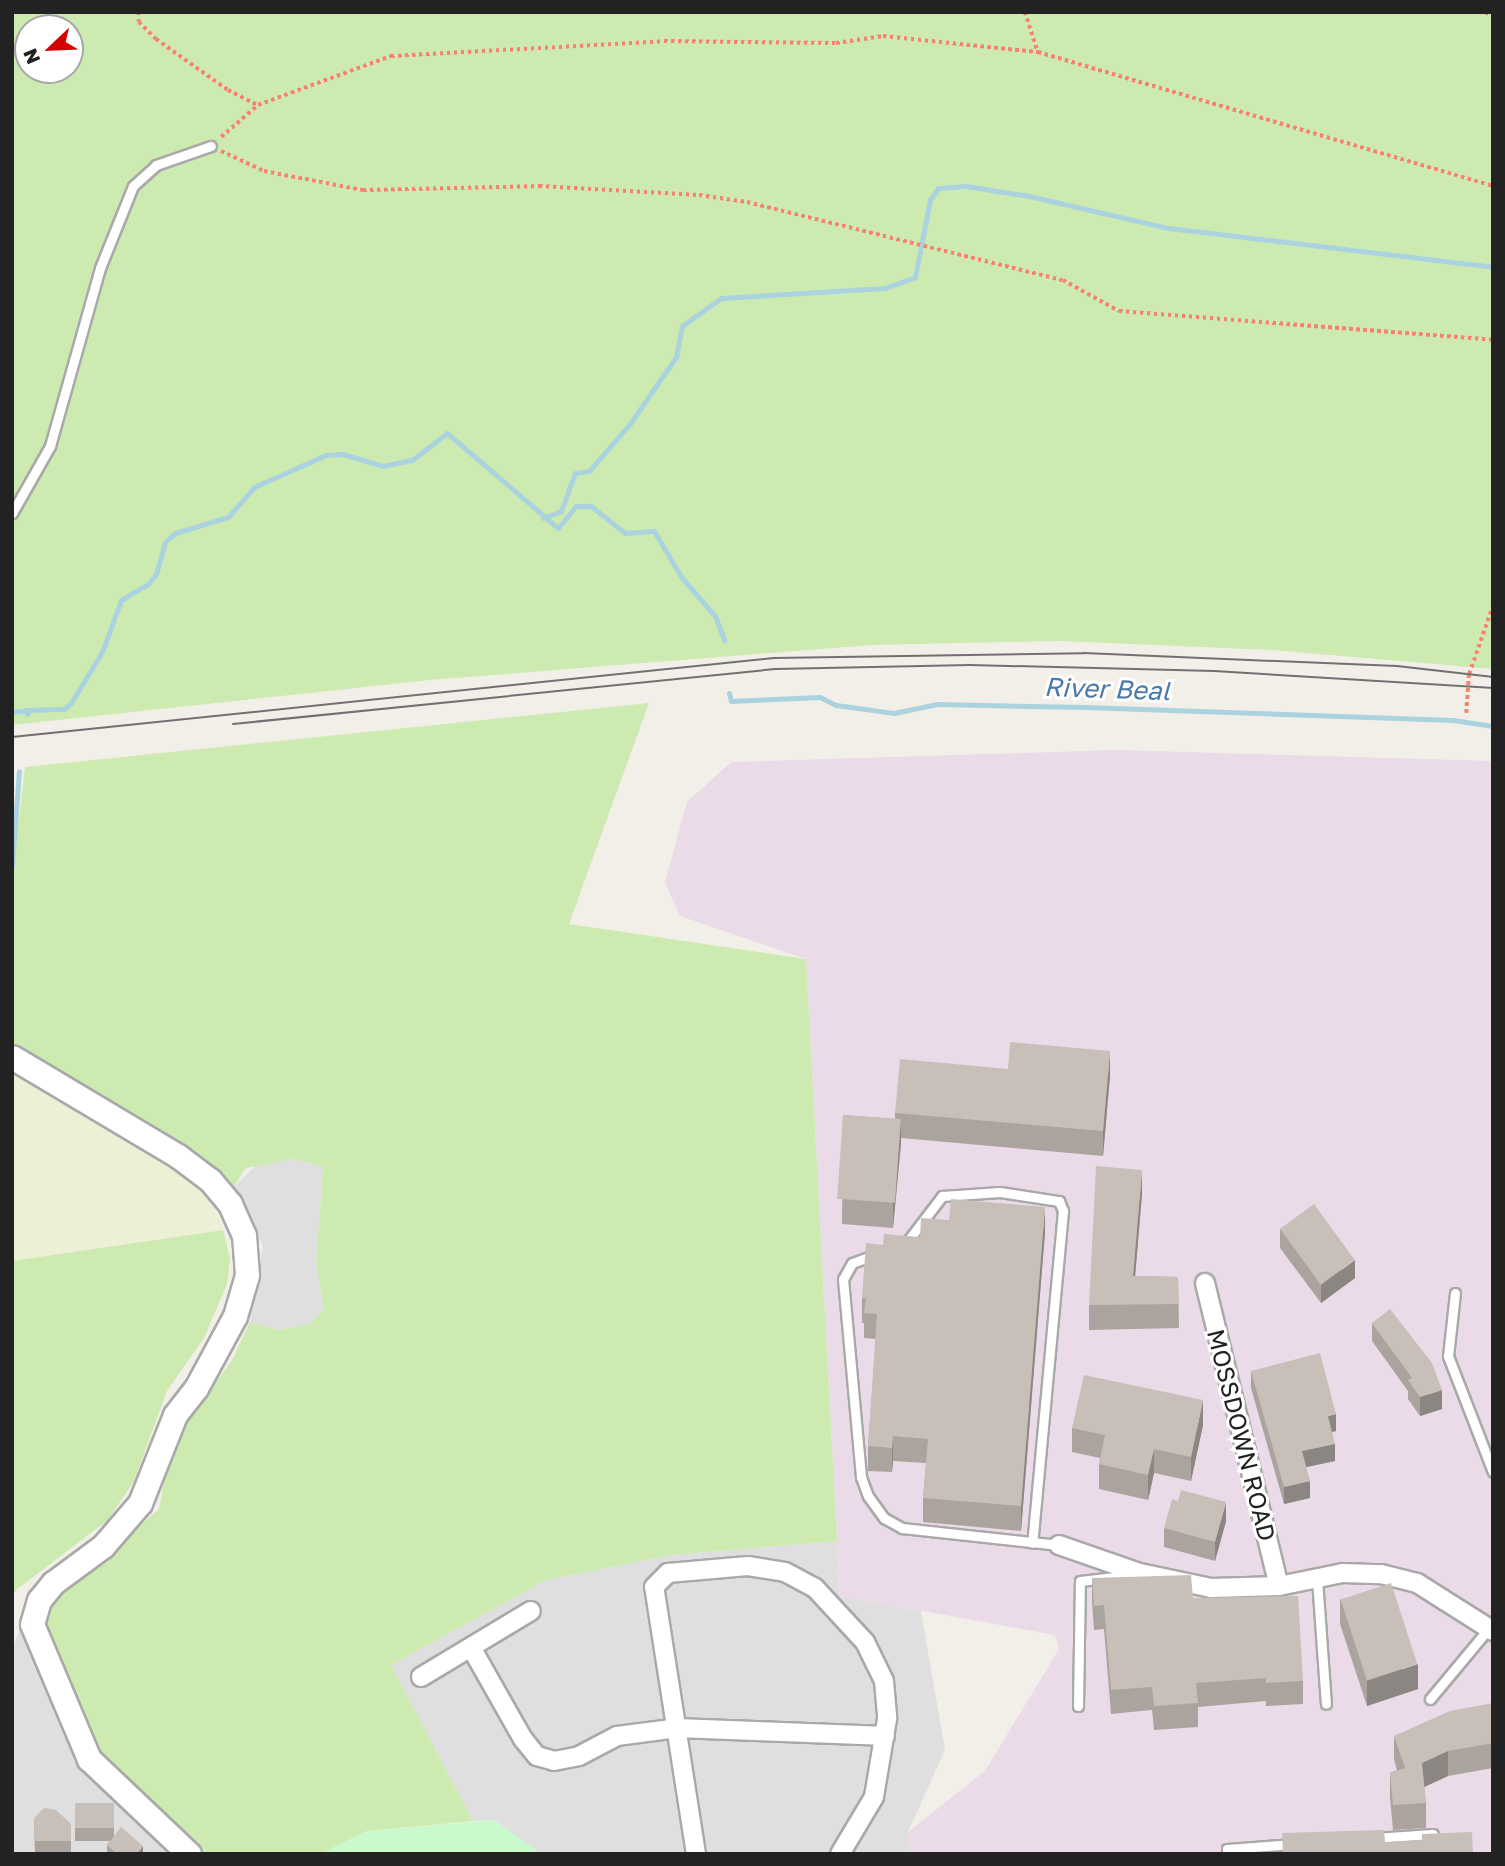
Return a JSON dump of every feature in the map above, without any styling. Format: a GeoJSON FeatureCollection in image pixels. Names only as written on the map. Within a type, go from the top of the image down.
{"type":"FeatureCollection","features":[{"type":"Feature","properties":{"kind":"street"},"geometry":{"type":"LineString","coordinates":[[12,1057],[178,1156],[210,1180],[230,1205],[244,1236],[247,1275],[235,1316],[196,1388],[175,1416],[143,1497],[103,1546],[53,1583],[39,1600],[32,1624],[89,1759],[189,1854]]}},
{"type":"Feature","properties":{"kind":"street","name":"MOSSDOWN ROAD"},"geometry":{"type":"LineString","coordinates":[[1205,1283],[1279,1586]]}},
{"type":"Feature","properties":{"kind":"street"},"geometry":{"type":"LineString","coordinates":[[1059,1545],[1140,1573],[1211,1588],[1279,1586],[1317,1579],[1381,1574],[1417,1583],[1491,1630]]}},
{"type":"Feature","properties":{"kind":"street"},"geometry":{"type":"LineString","coordinates":[[696,1854],[679,1728],[654,1587],[668,1573],[748,1566],[785,1572],[815,1588],[865,1642],[884,1681],[885,1736],[874,1797],[840,1854]]}},
{"type":"Feature","properties":{"kind":"street"},"geometry":{"type":"LineString","coordinates":[[421,1677],[531,1611]]}},
{"type":"Feature","properties":{"kind":"street"},"geometry":{"type":"LineString","coordinates":[[472,1648],[537,1756],[554,1761],[579,1756],[617,1736],[679,1728],[885,1736]]}},
{"type":"Feature","properties":{"kind":"lane"},"geometry":{"type":"LineString","coordinates":[[12,513],[50,446],[100,268],[133,186],[156,165],[211,146]]}},
{"type":"Feature","properties":{"kind":"lane"},"geometry":{"type":"LineString","coordinates":[[1032,1542],[1063,1211],[1059,1201],[1000,1192],[942,1196],[928,1209],[924,1225],[911,1241],[852,1263],[843,1279],[861,1477],[868,1496],[884,1518],[902,1528],[1059,1545]]}},
{"type":"Feature","properties":{"kind":"lane"},"geometry":{"type":"LineString","coordinates":[[1455,1293],[1448,1356],[1493,1472]]}},
{"type":"Feature","properties":{"kind":"lane"},"geometry":{"type":"LineString","coordinates":[[1078,1706],[1080,1581],[1140,1573]]}},
{"type":"Feature","properties":{"kind":"lane"},"geometry":{"type":"LineString","coordinates":[[1317,1579],[1326,1704]]}},
{"type":"Feature","properties":{"kind":"lane"},"geometry":{"type":"LineString","coordinates":[[1430,1699],[1491,1630]]}},
{"type":"Feature","properties":{"kind":"lane"},"geometry":{"type":"LineString","coordinates":[[1359,1839],[1451,1833]]}},
{"type":"Feature","properties":{"kind":"lane"},"geometry":{"type":"LineString","coordinates":[[1227,1854],[1227,1849],[1306,1843]]}},
{"type":"Feature","properties":{"kind":"path"},"geometry":{"type":"LineString","coordinates":[[139,12],[139,22],[156,39],[228,90],[258,105]]}},
{"type":"Feature","properties":{"kind":"path"},"geometry":{"type":"LineString","coordinates":[[1024,12],[1038,52]]}},
{"type":"Feature","properties":{"kind":"path"},"geometry":{"type":"LineString","coordinates":[[1478,12],[1493,14]]}},
{"type":"Feature","properties":{"kind":"path"},"geometry":{"type":"LineString","coordinates":[[1493,186],[1038,52],[883,36],[836,43],[664,41],[391,57],[258,105],[211,146],[264,171],[363,190],[552,187],[656,191],[747,202],[1063,280],[1119,311],[1493,340]]}},
{"type":"Feature","properties":{"kind":"path"},"geometry":{"type":"LineString","coordinates":[[1466,713],[1469,674],[1493,605]]}},
{"type":"Feature","properties":{"kind":"path"},"geometry":{"type":"LineString","coordinates":[[433,1854],[442,1854]]}},
{"type":"Feature","properties":{"kind":"shaded area"},"geometry":{"type":"Polygon","coordinates":[[[1118,750],[1493,761],[1493,1854],[909,1854],[908,1832],[985,1771],[1059,1649],[1055,1635],[840,1596],[806,959],[680,916],[665,882],[687,802],[731,762],[1118,750]]]}},
{"type":"Feature","properties":{"kind":"shaded area"},"geometry":{"type":"Polygon","coordinates":[[[294,1159],[323,1167],[316,1264],[324,1309],[309,1324],[279,1330],[250,1322],[263,1246],[233,1188],[255,1166],[294,1159]]]}},
{"type":"Feature","properties":{"kind":"shaded area"},"geometry":{"type":"Polygon","coordinates":[[[837,1541],[840,1596],[921,1611],[945,1750],[908,1832],[909,1854],[541,1854],[494,1820],[473,1821],[391,1665],[546,1580],[671,1555],[837,1541]]]}},
{"type":"Feature","properties":{"kind":"shaded area"},"geometry":{"type":"Polygon","coordinates":[[[23,1622],[64,1726],[176,1854],[12,1854],[12,1649],[23,1622]]]}},
{"type":"Feature","properties":{"kind":"green space"},"geometry":{"type":"Polygon","coordinates":[[[12,12],[1493,12],[1493,669],[1272,650],[1059,641],[871,645],[430,680],[12,725],[12,12]]]}},
{"type":"Feature","properties":{"kind":"green space"},"geometry":{"type":"Polygon","coordinates":[[[649,703],[569,924],[806,959],[837,1541],[671,1555],[546,1580],[391,1665],[473,1821],[367,1831],[321,1854],[207,1854],[100,1751],[46,1622],[49,1606],[60,1593],[159,1509],[171,1443],[231,1362],[250,1322],[279,1330],[309,1324],[324,1309],[316,1264],[323,1167],[294,1159],[246,1168],[233,1188],[12,1046],[12,881],[25,767],[649,703]]]}},
{"type":"Feature","properties":{"kind":"green space"},"geometry":{"type":"Polygon","coordinates":[[[12,1069],[162,1158],[196,1184],[219,1216],[223,1230],[12,1261],[12,1069]]]}},
{"type":"Feature","properties":{"kind":"green space"},"geometry":{"type":"Polygon","coordinates":[[[223,1230],[230,1259],[227,1284],[204,1338],[167,1391],[134,1481],[108,1520],[16,1590],[12,1597],[12,1261],[223,1230]]]}},
{"type":"Feature","properties":{"kind":"green space"},"geometry":{"type":"Polygon","coordinates":[[[494,1820],[541,1854],[321,1854],[367,1831],[494,1820]]]}},
{"type":"Feature","properties":{"kind":"building"},"geometry":{"type":"Polygon","coordinates":[[[1010,1042],[1110,1051],[1103,1131],[895,1113],[900,1059],[1008,1069],[1010,1042]]]}},
{"type":"Feature","properties":{"kind":"building"},"geometry":{"type":"Polygon","coordinates":[[[843,1115],[901,1119],[895,1203],[837,1199],[843,1115]]]}},
{"type":"Feature","properties":{"kind":"building"},"geometry":{"type":"Polygon","coordinates":[[[1096,1166],[1142,1170],[1133,1276],[1178,1277],[1179,1304],[1089,1305],[1096,1166]]]}},
{"type":"Feature","properties":{"kind":"building"},"geometry":{"type":"Polygon","coordinates":[[[951,1199],[1045,1207],[1021,1506],[923,1498],[928,1439],[893,1436],[892,1448],[868,1446],[877,1314],[864,1313],[866,1298],[862,1298],[866,1243],[883,1245],[884,1234],[920,1237],[921,1218],[949,1220],[951,1199]]]}},
{"type":"Feature","properties":{"kind":"building"},"geometry":{"type":"Polygon","coordinates":[[[1314,1204],[1355,1260],[1321,1285],[1280,1229],[1314,1204]]]}},
{"type":"Feature","properties":{"kind":"building"},"geometry":{"type":"Polygon","coordinates":[[[1390,1309],[1432,1363],[1442,1390],[1420,1397],[1408,1380],[1412,1378],[1372,1323],[1390,1309]]]}},
{"type":"Feature","properties":{"kind":"building"},"geometry":{"type":"Polygon","coordinates":[[[1320,1353],[1336,1414],[1328,1416],[1335,1444],[1302,1451],[1310,1481],[1284,1487],[1251,1371],[1320,1353]]]}},
{"type":"Feature","properties":{"kind":"building"},"geometry":{"type":"Polygon","coordinates":[[[1084,1375],[1203,1400],[1191,1457],[1154,1449],[1148,1475],[1099,1464],[1105,1435],[1072,1428],[1084,1375]]]}},
{"type":"Feature","properties":{"kind":"building"},"geometry":{"type":"Polygon","coordinates":[[[1181,1490],[1226,1502],[1215,1542],[1164,1528],[1172,1499],[1178,1501],[1181,1490]]]}},
{"type":"Feature","properties":{"kind":"building"},"geometry":{"type":"Polygon","coordinates":[[[1191,1575],[1193,1598],[1298,1596],[1303,1681],[1266,1683],[1266,1678],[1196,1683],[1198,1703],[1154,1706],[1152,1687],[1111,1690],[1104,1605],[1094,1606],[1092,1578],[1191,1575]]]}},
{"type":"Feature","properties":{"kind":"building"},"geometry":{"type":"Polygon","coordinates":[[[1391,1583],[1417,1664],[1367,1680],[1341,1599],[1391,1583]]]}},
{"type":"Feature","properties":{"kind":"building"},"geometry":{"type":"Polygon","coordinates":[[[1493,1703],[1493,1743],[1448,1751],[1422,1763],[1426,1803],[1393,1805],[1390,1773],[1405,1768],[1394,1736],[1450,1711],[1493,1703]]]}},
{"type":"Feature","properties":{"kind":"building"},"geometry":{"type":"Polygon","coordinates":[[[75,1803],[114,1803],[114,1828],[75,1828],[75,1803]]]}},
{"type":"Feature","properties":{"kind":"building"},"geometry":{"type":"Polygon","coordinates":[[[44,1808],[56,1810],[71,1824],[71,1841],[35,1841],[34,1818],[44,1808]]]}},
{"type":"Feature","properties":{"kind":"building"},"geometry":{"type":"Polygon","coordinates":[[[121,1827],[143,1846],[137,1854],[117,1854],[107,1845],[121,1827]]]}},
{"type":"Feature","properties":{"kind":"building"},"geometry":{"type":"Polygon","coordinates":[[[1384,1830],[1385,1842],[1422,1840],[1422,1834],[1472,1832],[1473,1854],[1283,1854],[1282,1833],[1384,1830]]]}},
{"type":"Feature","properties":{"kind":"waterway"},"geometry":{"type":"LineString","coordinates":[[543,518],[561,511],[575,473],[589,471],[629,425],[676,357],[682,326],[721,298],[885,288],[915,277],[930,200],[938,188],[966,186],[1029,196],[1168,228],[1493,267]]}},
{"type":"Feature","properties":{"kind":"waterway","name":"River Beal"},"geometry":{"type":"LineString","coordinates":[[27,714],[29,710],[64,709],[71,703],[102,652],[121,600],[148,584],[156,574],[165,542],[175,533],[228,517],[254,487],[326,455],[343,454],[383,466],[412,460],[447,433],[558,528],[576,506],[591,506],[625,533],[654,531],[682,578],[715,616],[724,640]]}},
{"type":"Feature","properties":{"kind":"waterway","name":"River Beal"},"geometry":{"type":"LineString","coordinates":[[729,693],[731,701],[820,697],[836,705],[894,713],[937,704],[1084,707],[1453,720],[1493,726]]}},
{"type":"Feature","properties":{"kind":"waterway"},"geometry":{"type":"LineString","coordinates":[[12,712],[29,710]]}},
{"type":"Feature","properties":{"kind":"waterway","name":"River Beal"},"geometry":{"type":"LineString","coordinates":[[12,866],[19,771]]}},
{"type":"Feature","properties":{"kind":"tram line"},"geometry":{"type":"LineString","coordinates":[[12,737],[774,658],[1084,653],[1397,666],[1493,677]]}},
{"type":"Feature","properties":{"kind":"tram line"},"geometry":{"type":"LineString","coordinates":[[233,724],[775,669],[970,665],[1214,671],[1493,688]]}}]}
